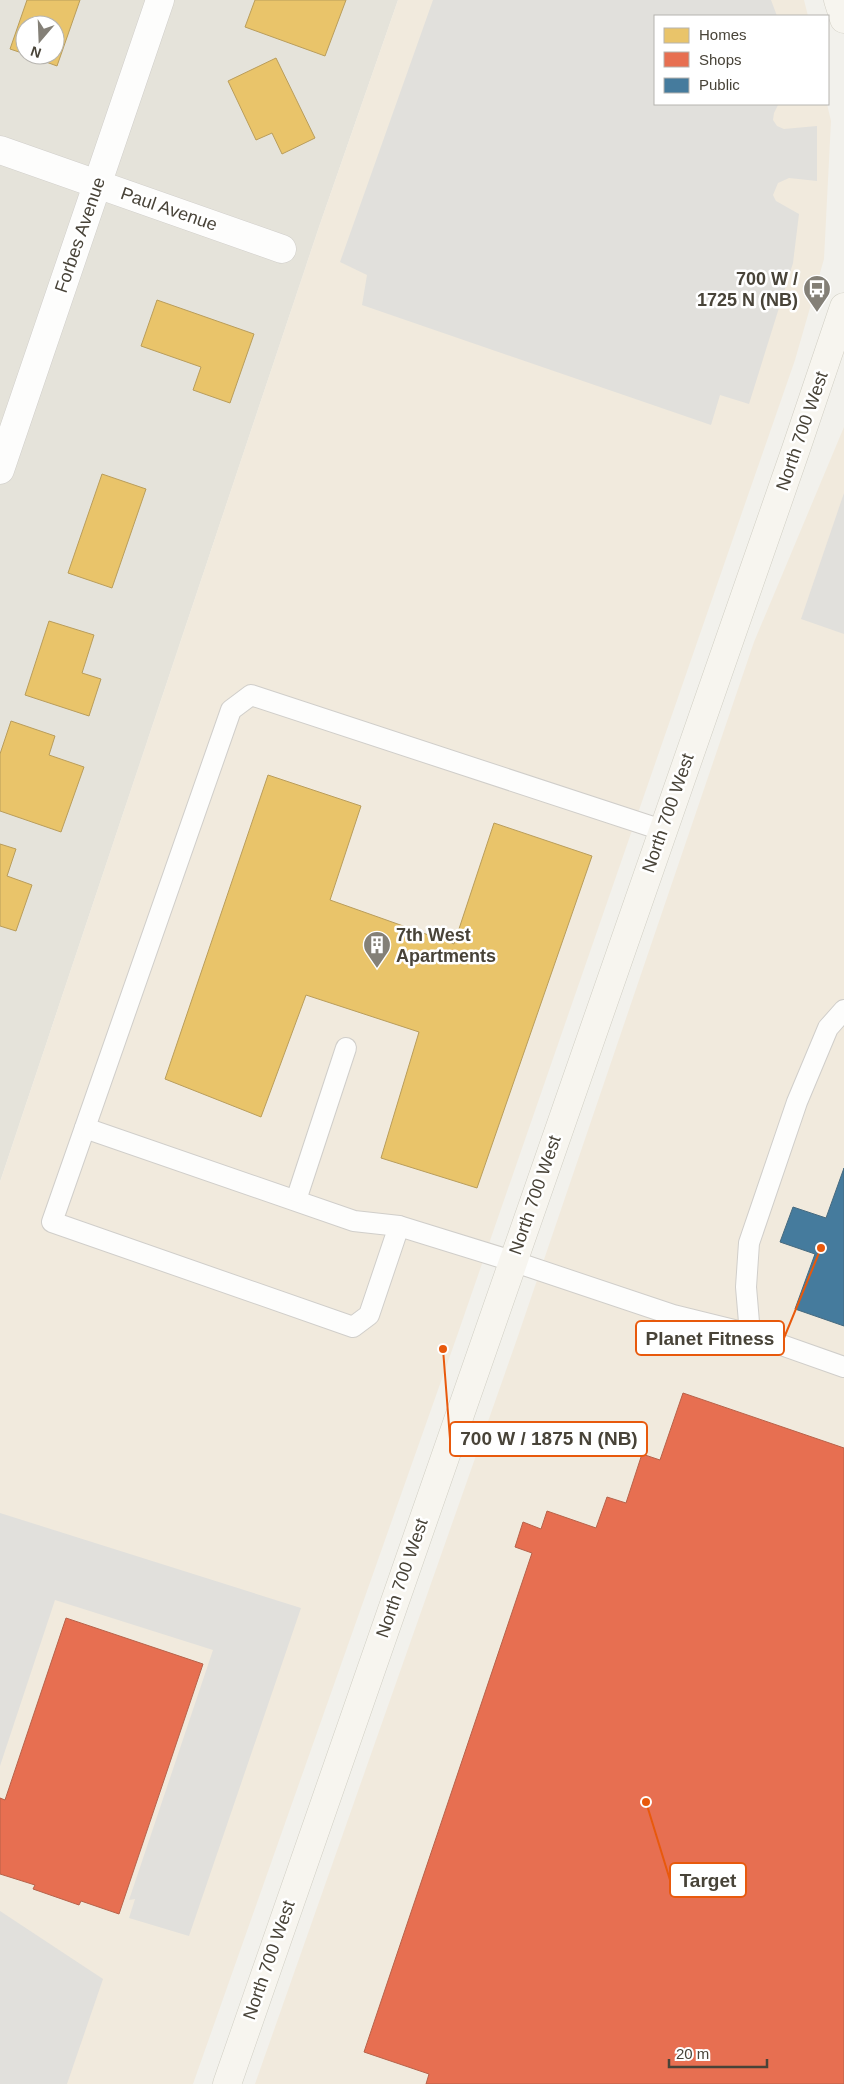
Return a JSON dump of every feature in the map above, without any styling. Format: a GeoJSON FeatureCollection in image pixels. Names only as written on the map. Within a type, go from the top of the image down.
{"type":"FeatureCollection","features":[{"type":"Feature","properties":{"kind":"street","name":"Forbes Avenue"},"geometry":{"type":"LineString","coordinates":[[0,470],[160,0]]}},
{"type":"Feature","properties":{"kind":"street"},"geometry":{"type":"LineString","coordinates":[[838,0],[844,19]]}},
{"type":"Feature","properties":{"kind":"street","name":"Paul Avenue"},"geometry":{"type":"LineString","coordinates":[[0,150],[282,249]]}},
{"type":"Feature","properties":{"kind":"street","name":"North 700 West"},"geometry":{"type":"LineString","coordinates":[[226,2084],[844,307]]}},
{"type":"Feature","properties":{"kind":"lane"},"geometry":{"type":"LineString","coordinates":[[399,1226],[369,1315],[354,1327],[52,1222],[231,710],[251,695],[662,830]]}},
{"type":"Feature","properties":{"kind":"lane"},"geometry":{"type":"LineString","coordinates":[[750,1334],[746,1287],[749,1243],[796,1102],[828,1028],[844,1010]]}},
{"type":"Feature","properties":{"kind":"lane"},"geometry":{"type":"LineString","coordinates":[[296,1200],[346,1048]]}},
{"type":"Feature","properties":{"kind":"lane"},"geometry":{"type":"LineString","coordinates":[[86,1128],[354,1221],[399,1226],[512,1261],[673,1315],[750,1334],[844,1367]]}},
{"type":"Feature","properties":{"kind":"shaded area"},"geometry":{"type":"Polygon","coordinates":[[[0,0],[398,0],[320,224],[0,1182],[0,0]]]}},
{"type":"Feature","properties":{"kind":"shaded area"},"geometry":{"type":"Polygon","coordinates":[[[398,0],[804,0],[808,15],[654,15],[654,105],[827,105],[831,121],[824,259],[795,360],[457,1336],[193,2084],[0,2084],[0,1182],[320,224],[398,0]]]}},
{"type":"Feature","properties":{"kind":"shaded area"},"geometry":{"type":"Polygon","coordinates":[[[433,0],[771,0],[777,15],[654,15],[654,105],[778,105],[773,120],[777,126],[784,129],[817,126],[817,181],[789,178],[778,183],[773,195],[776,201],[799,214],[793,263],[749,404],[720,395],[711,425],[362,305],[367,275],[340,262],[433,0]]]}},
{"type":"Feature","properties":{"kind":"shaded area"},"geometry":{"type":"Polygon","coordinates":[[[844,427],[844,2084],[255,2084],[517,1339],[754,642],[844,427]]]}},
{"type":"Feature","properties":{"kind":"shaded area"},"geometry":{"type":"Polygon","coordinates":[[[844,493],[844,634],[801,619],[844,493]]]}},
{"type":"Feature","properties":{"kind":"shaded area"},"geometry":{"type":"Polygon","coordinates":[[[0,1513],[301,1608],[189,1936],[129,1918],[135,1899],[129,1900],[213,1650],[55,1600],[0,1766],[0,1513]]]}},
{"type":"Feature","properties":{"kind":"shaded area"},"geometry":{"type":"Polygon","coordinates":[[[0,1911],[103,1979],[67,2084],[0,2084],[0,1911]]]}},
{"type":"Feature","properties":{"kind":"building: Homes"},"geometry":{"type":"Polygon","coordinates":[[[27,0],[80,0],[65,43],[65,15],[22,15],[27,0]]]}},
{"type":"Feature","properties":{"kind":"building: Homes"},"geometry":{"type":"Polygon","coordinates":[[[255,0],[346,0],[325,56],[245,27],[255,0]]]}},
{"type":"Feature","properties":{"kind":"building: Homes"},"geometry":{"type":"Polygon","coordinates":[[[15,35],[15,51],[10,49],[15,35]]]}},
{"type":"Feature","properties":{"kind":"building: Homes"},"geometry":{"type":"Polygon","coordinates":[[[276,58],[315,138],[282,154],[272,133],[256,140],[228,81],[276,58]]]}},
{"type":"Feature","properties":{"kind":"building: Homes"},"geometry":{"type":"Polygon","coordinates":[[[157,300],[254,334],[230,403],[193,390],[201,367],[141,346],[157,300]]]}},
{"type":"Feature","properties":{"kind":"building: Homes"},"geometry":{"type":"Polygon","coordinates":[[[102,474],[146,489],[112,588],[68,573],[102,474]]]}},
{"type":"Feature","properties":{"kind":"building: Homes"},"geometry":{"type":"Polygon","coordinates":[[[49,621],[94,635],[82,673],[101,679],[89,716],[25,695],[49,621]]]}},
{"type":"Feature","properties":{"kind":"building: Homes"},"geometry":{"type":"Polygon","coordinates":[[[11,721],[55,736],[49,755],[84,767],[61,832],[0,811],[0,754],[11,721]]]}},
{"type":"Feature","properties":{"kind":"building: Homes","name":"7th West Apartments"},"geometry":{"type":"Polygon","coordinates":[[[268,775],[361,806],[330,900],[454,944],[494,823],[592,856],[477,1188],[381,1158],[419,1032],[306,995],[261,1117],[165,1079],[268,775]]]}},
{"type":"Feature","properties":{"kind":"building: Homes"},"geometry":{"type":"Polygon","coordinates":[[[0,844],[16,849],[7,876],[32,885],[16,931],[0,926],[0,844]]]}},
{"type":"Feature","properties":{"kind":"building: Shops"},"geometry":{"type":"Polygon","coordinates":[[[683,1393],[844,1448],[844,2084],[426,2084],[429,2074],[364,2052],[532,1553],[515,1547],[523,1522],[541,1529],[547,1511],[596,1528],[607,1497],[626,1503],[642,1454],[660,1460],[683,1393]]]}},
{"type":"Feature","properties":{"kind":"building: Shops"},"geometry":{"type":"Polygon","coordinates":[[[66,1618],[203,1664],[119,1914],[81,1901],[79,1905],[33,1889],[35,1885],[0,1874],[0,1798],[5,1800],[66,1618]]]}},
{"type":"Feature","properties":{"kind":"building: Public"},"geometry":{"type":"Polygon","coordinates":[[[844,1168],[844,1326],[795,1309],[815,1254],[780,1242],[793,1207],[826,1218],[844,1168]]]}},
{"type":"Feature","properties":{"kind":"place","name":"700 W / 1725 N (NB)"},"geometry":{"type":"Point","coordinates":[817,313]}},
{"type":"Feature","properties":{"kind":"place","name":"7th West Apartments"},"geometry":{"type":"Point","coordinates":[377,969]}},
{"type":"Feature","properties":{"kind":"place","name":"Planet Fitness"},"geometry":{"type":"Point","coordinates":[821,1248]}},
{"type":"Feature","properties":{"kind":"place","name":"700 W / 1875 N (NB)"},"geometry":{"type":"Point","coordinates":[443,1349]}},
{"type":"Feature","properties":{"kind":"place","name":"Target"},"geometry":{"type":"Point","coordinates":[646,1802]}}]}
